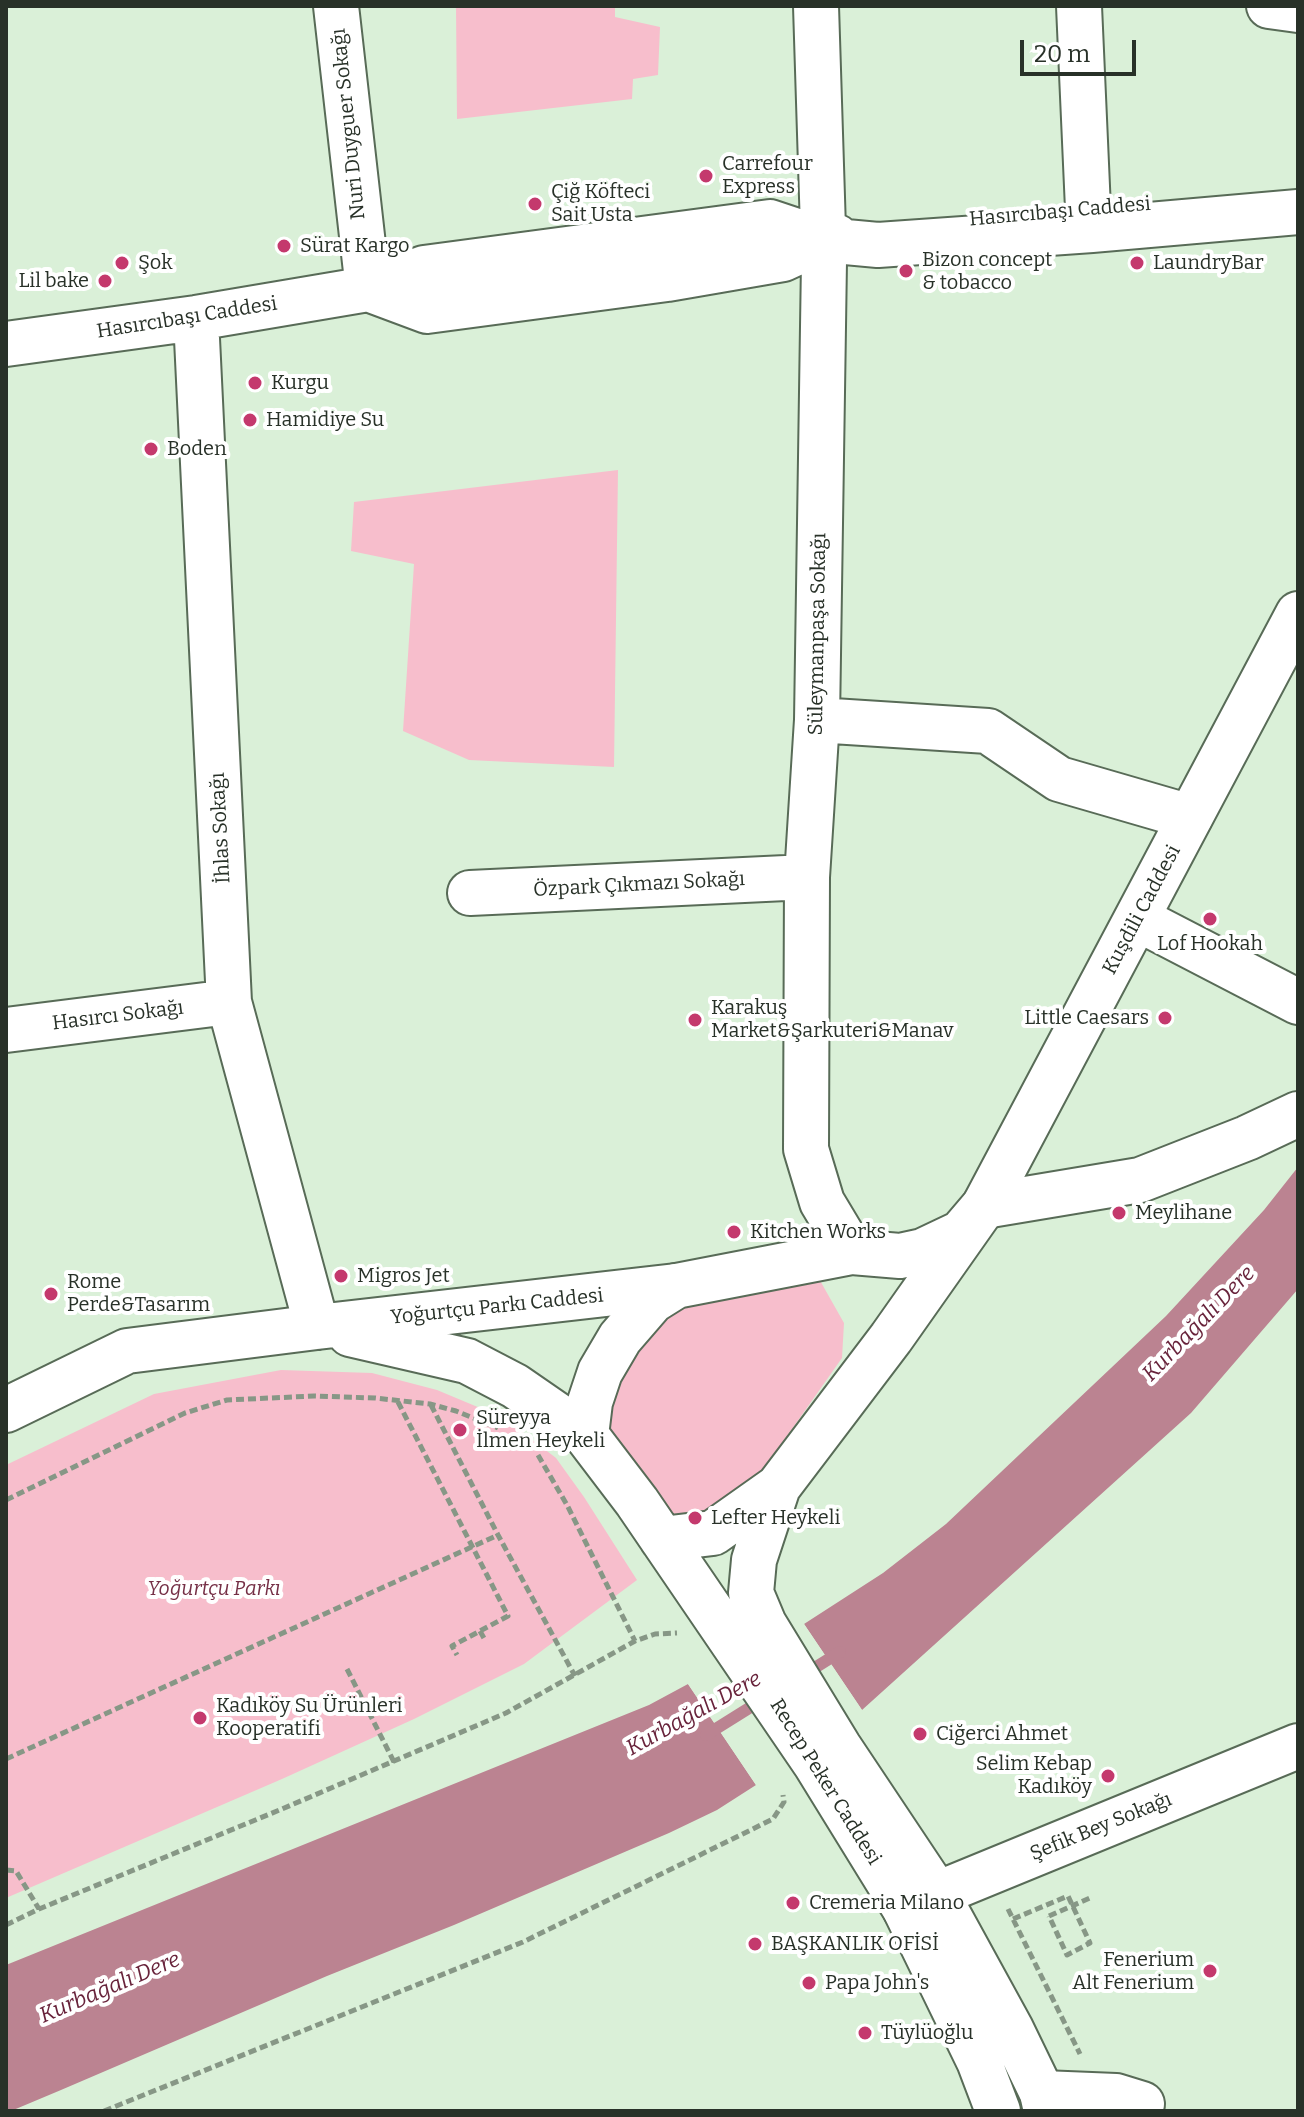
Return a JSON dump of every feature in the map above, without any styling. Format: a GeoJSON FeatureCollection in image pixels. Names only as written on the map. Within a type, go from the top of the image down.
{"type":"FeatureCollection","features":[{"type":"Feature","properties":{"kind":"street","name":"Nuri Duyguer Sokağı"},"geometry":{"type":"LineString","coordinates":[[336,6],[368,289]]}},
{"type":"Feature","properties":{"kind":"street","name":"Süleymanpaşa Sokağı"},"geometry":{"type":"LineString","coordinates":[[816,6],[824,240],[817,720],[807,877],[806,1149],[822,1202],[852,1252],[870,1268],[884,1289],[891,1338]]}},
{"type":"Feature","properties":{"kind":"street"},"geometry":{"type":"LineString","coordinates":[[1079,6],[1088,209]]}},
{"type":"Feature","properties":{"kind":"street"},"geometry":{"type":"LineString","coordinates":[[1269,6],[1298,10]]}},
{"type":"Feature","properties":{"kind":"street","name":"Hasırcıbaşı Caddesi"},"geometry":{"type":"LineString","coordinates":[[6,344],[196,318],[368,289],[427,311],[667,279],[783,259],[824,240],[872,228],[1298,192]]}},
{"type":"Feature","properties":{"kind":"street","name":"Hasırcıbaşı Caddesi"},"geometry":{"type":"LineString","coordinates":[[824,240],[878,245],[919,243],[1298,212]]}},
{"type":"Feature","properties":{"kind":"street","name":"İhlas Sokağı"},"geometry":{"type":"LineString","coordinates":[[196,318],[229,1002],[317,1327]]}},
{"type":"Feature","properties":{"kind":"street","name":"Kuşdili Caddesi"},"geometry":{"type":"LineString","coordinates":[[662,1539],[713,1533],[778,1487],[891,1338],[984,1206],[1298,614]]}},
{"type":"Feature","properties":{"kind":"street"},"geometry":{"type":"LineString","coordinates":[[817,720],[988,731],[1059,779],[1190,817]]}},
{"type":"Feature","properties":{"kind":"street","name":"Özpark Çıkmazı Sokağı"},"geometry":{"type":"LineString","coordinates":[[470,893],[807,877]]}},
{"type":"Feature","properties":{"kind":"street"},"geometry":{"type":"LineString","coordinates":[[1138,919],[1298,1002]]}},
{"type":"Feature","properties":{"kind":"street","name":"Hasırcı Sokağı"},"geometry":{"type":"LineString","coordinates":[[6,1030],[229,1002]]}},
{"type":"Feature","properties":{"kind":"street"},"geometry":{"type":"LineString","coordinates":[[984,1206],[1140,1180],[1247,1138],[1298,1114]]}},
{"type":"Feature","properties":{"kind":"street","name":"Kuşdili Caddesi"},"geometry":{"type":"LineString","coordinates":[[852,1252],[900,1256],[923,1251],[961,1233],[984,1206]]}},
{"type":"Feature","properties":{"kind":"street","name":"Yoğurtçu Parkı Caddesi"},"geometry":{"type":"LineString","coordinates":[[6,1410],[127,1351],[676,1286],[852,1252]]}},
{"type":"Feature","properties":{"kind":"street","name":"Yoğurtçu Parkı Caddesi"},"geometry":{"type":"LineString","coordinates":[[317,1327],[467,1361],[515,1386],[586,1435],[590,1402],[600,1372],[620,1338],[652,1301],[676,1286]]}},
{"type":"Feature","properties":{"kind":"street","name":"Recep Peker Caddesi"},"geometry":{"type":"LineString","coordinates":[[586,1435],[662,1539],[748,1632],[811,1765],[921,1902],[1011,2029],[1044,2102]]}},
{"type":"Feature","properties":{"kind":"street","name":"Recep Peker Caddesi"},"geometry":{"type":"LineString","coordinates":[[748,1632],[754,1560],[778,1487]]}},
{"type":"Feature","properties":{"kind":"street","name":"Şefik Bey Sokağı"},"geometry":{"type":"LineString","coordinates":[[921,1902],[1298,1746]]}},
{"type":"Feature","properties":{"kind":"street","name":"Recep Peker Caddesi"},"geometry":{"type":"LineString","coordinates":[[921,1902],[998,2111]]}},
{"type":"Feature","properties":{"kind":"street"},"geometry":{"type":"LineString","coordinates":[[1044,2102],[1093,2094],[1116,2096],[1142,2104]]}},
{"type":"Feature","properties":{"kind":"path"},"geometry":{"type":"LineString","coordinates":[[6,1500],[185,1413],[227,1400],[314,1396],[375,1398],[430,1404],[499,1428]]}},
{"type":"Feature","properties":{"kind":"path"},"geometry":{"type":"LineString","coordinates":[[397,1401],[508,1616],[452,1646],[457,1655]]}},
{"type":"Feature","properties":{"kind":"path"},"geometry":{"type":"LineString","coordinates":[[430,1404],[575,1676]]}},
{"type":"Feature","properties":{"kind":"path"},"geometry":{"type":"LineString","coordinates":[[533,1448],[567,1505],[635,1641]]}},
{"type":"Feature","properties":{"kind":"path"},"geometry":{"type":"LineString","coordinates":[[6,1759],[498,1535]]}},
{"type":"Feature","properties":{"kind":"path"},"geometry":{"type":"LineString","coordinates":[[480,1631],[485,1640]]}},
{"type":"Feature","properties":{"kind":"path"},"geometry":{"type":"LineString","coordinates":[[6,1925],[506,1713],[635,1641],[655,1634],[676,1632],[683,1641]]}},
{"type":"Feature","properties":{"kind":"path"},"geometry":{"type":"LineString","coordinates":[[347,1669],[394,1762]]}},
{"type":"Feature","properties":{"kind":"path"},"geometry":{"type":"LineString","coordinates":[[104,2111],[523,1942],[773,1819],[811,1765]]}},
{"type":"Feature","properties":{"kind":"path"},"geometry":{"type":"LineString","coordinates":[[6,1870],[16,1871],[39,1909]]}},
{"type":"Feature","properties":{"kind":"path"},"geometry":{"type":"LineString","coordinates":[[990,1872],[1084,2064],[1093,2094]]}},
{"type":"Feature","properties":{"kind":"path"},"geometry":{"type":"LineString","coordinates":[[1013,1919],[1068,1896],[1090,1943],[1067,1955],[1049,1916],[1090,1898]]}},
{"type":"Feature","properties":{"kind":"green space"},"geometry":{"type":"Polygon","coordinates":[[[456,6],[615,6],[615,17],[660,27],[658,75],[633,79],[632,99],[457,119],[456,6]]]}},
{"type":"Feature","properties":{"kind":"green space"},"geometry":{"type":"Polygon","coordinates":[[[618,470],[614,767],[469,760],[403,731],[414,564],[351,551],[354,502],[618,470]]]}},
{"type":"Feature","properties":{"kind":"green space"},"geometry":{"type":"Polygon","coordinates":[[[818,1277],[844,1323],[842,1358],[730,1517],[667,1530],[602,1440],[603,1375],[657,1306],[818,1277]]]}},
{"type":"Feature","properties":{"kind":"green space","name":"Yoğurtçu Parkı"},"geometry":{"type":"Polygon","coordinates":[[[281,1370],[372,1373],[437,1390],[504,1418],[556,1458],[637,1580],[524,1664],[414,1719],[282,1779],[6,1898],[6,1465],[154,1394],[281,1370]]]}},
{"type":"Feature","properties":{"kind":"water"},"geometry":{"type":"Polygon","coordinates":[[[1298,1167],[1298,1289],[1191,1413],[862,1710],[804,1624],[883,1573],[946,1524],[1166,1316],[1264,1210],[1298,1167]]]}},
{"type":"Feature","properties":{"kind":"water"},"geometry":{"type":"Polygon","coordinates":[[[688,1684],[756,1785],[717,1810],[454,1925],[6,2111],[6,1965],[649,1705],[688,1684]]]}},
{"type":"Feature","properties":{"kind":"pier"},"geometry":{"type":"Polygon","coordinates":[[[802,1621],[862,1710],[862,1714],[801,1626],[802,1621]]]}},
{"type":"Feature","properties":{"kind":"pier"},"geometry":{"type":"Polygon","coordinates":[[[686,1681],[759,1782],[758,1788],[686,1681]]]}},
{"type":"Feature","properties":{"kind":"waterway","name":"Kurbağalı Dere"},"geometry":{"type":"LineString","coordinates":[[805,1674],[840,1652]]}},
{"type":"Feature","properties":{"kind":"waterway","name":"Kurbağalı Dere"},"geometry":{"type":"LineString","coordinates":[[706,1735],[762,1700]]}},
{"type":"Feature","properties":{"kind":"place","name":"Carrefour Express"},"geometry":{"type":"Point","coordinates":[706,176]}},
{"type":"Feature","properties":{"kind":"place","name":"Çiğ Köfteci Sait Usta"},"geometry":{"type":"Point","coordinates":[535,204]}},
{"type":"Feature","properties":{"kind":"place","name":"Sürat Kargo"},"geometry":{"type":"Point","coordinates":[284,246]}},
{"type":"Feature","properties":{"kind":"place","name":"Şok"},"geometry":{"type":"Point","coordinates":[122,263]}},
{"type":"Feature","properties":{"kind":"place","name":"LaundryBar"},"geometry":{"type":"Point","coordinates":[1137,263]}},
{"type":"Feature","properties":{"kind":"place","name":"Bizon concept & tobacco"},"geometry":{"type":"Point","coordinates":[906,271]}},
{"type":"Feature","properties":{"kind":"place","name":"Lil bake"},"geometry":{"type":"Point","coordinates":[105,281]}},
{"type":"Feature","properties":{"kind":"place","name":"Kurgu"},"geometry":{"type":"Point","coordinates":[255,383]}},
{"type":"Feature","properties":{"kind":"place","name":"Hamidiye Su"},"geometry":{"type":"Point","coordinates":[250,420]}},
{"type":"Feature","properties":{"kind":"place","name":"Boden"},"geometry":{"type":"Point","coordinates":[151,449]}},
{"type":"Feature","properties":{"kind":"place","name":"Lof Hookah"},"geometry":{"type":"Point","coordinates":[1210,919]}},
{"type":"Feature","properties":{"kind":"place","name":"Little Caesars"},"geometry":{"type":"Point","coordinates":[1165,1018]}},
{"type":"Feature","properties":{"kind":"place","name":"Karakuş Market&Şarkuteri&Manav"},"geometry":{"type":"Point","coordinates":[695,1020]}},
{"type":"Feature","properties":{"kind":"place","name":"Meylihane"},"geometry":{"type":"Point","coordinates":[1119,1213]}},
{"type":"Feature","properties":{"kind":"place","name":"Kitchen Works"},"geometry":{"type":"Point","coordinates":[734,1232]}},
{"type":"Feature","properties":{"kind":"place","name":"Migros Jet"},"geometry":{"type":"Point","coordinates":[341,1276]}},
{"type":"Feature","properties":{"kind":"place","name":"Rome Perde&Tasarım"},"geometry":{"type":"Point","coordinates":[51,1294]}},
{"type":"Feature","properties":{"kind":"place","name":"Süreyya İlmen Heykeli"},"geometry":{"type":"Point","coordinates":[460,1430]}},
{"type":"Feature","properties":{"kind":"place","name":"Lefter Heykeli"},"geometry":{"type":"Point","coordinates":[695,1518]}},
{"type":"Feature","properties":{"kind":"place","name":"Kadıköy Su Ürünleri Kooperatifi"},"geometry":{"type":"Point","coordinates":[200,1718]}},
{"type":"Feature","properties":{"kind":"place","name":"Ciğerci Ahmet"},"geometry":{"type":"Point","coordinates":[920,1734]}},
{"type":"Feature","properties":{"kind":"place","name":"Selim Kebap Kadıköy"},"geometry":{"type":"Point","coordinates":[1108,1776]}},
{"type":"Feature","properties":{"kind":"place","name":"Cremeria Milano"},"geometry":{"type":"Point","coordinates":[793,1903]}},
{"type":"Feature","properties":{"kind":"place","name":"BAŞKANLIK OFİSİ"},"geometry":{"type":"Point","coordinates":[755,1944]}},
{"type":"Feature","properties":{"kind":"place","name":"Fenerium Alt Fenerium"},"geometry":{"type":"Point","coordinates":[1210,1971]}},
{"type":"Feature","properties":{"kind":"place","name":"Papa John's"},"geometry":{"type":"Point","coordinates":[809,1983]}},
{"type":"Feature","properties":{"kind":"place","name":"Tüylüoğlu"},"geometry":{"type":"Point","coordinates":[865,2033]}}]}
